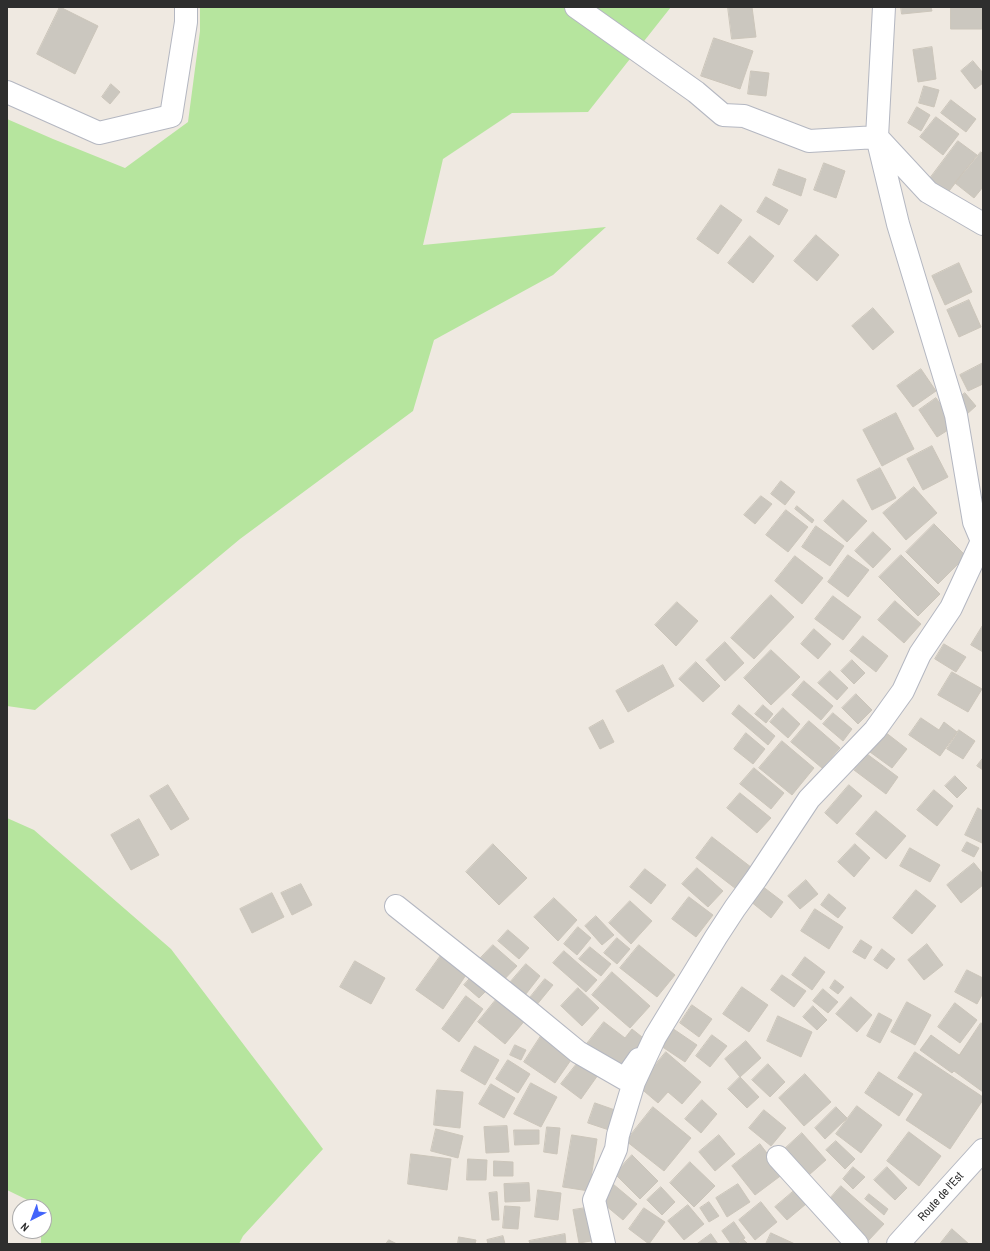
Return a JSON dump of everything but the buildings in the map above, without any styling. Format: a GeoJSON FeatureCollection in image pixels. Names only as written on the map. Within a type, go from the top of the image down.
{"type":"FeatureCollection","features":[{"type":"Feature","properties":{"kind":"street"},"geometry":{"type":"LineString","coordinates":[[7,92],[99,133],[171,116],[186,22],[186,7]]}},
{"type":"Feature","properties":{"kind":"street"},"geometry":{"type":"LineString","coordinates":[[576,7],[696,92],[723,115],[744,116],[809,141],[877,137]]}},
{"type":"Feature","properties":{"kind":"street"},"geometry":{"type":"LineString","coordinates":[[396,906],[578,1052],[625,1079],[655,1037],[720,931],[809,799],[875,730],[903,691],[920,654],[950,608],[982,541],[974,522],[956,415],[898,224],[877,137],[884,7]]}},
{"type":"Feature","properties":{"kind":"street"},"geometry":{"type":"LineString","coordinates":[[877,137],[928,192],[983,224]]}},
{"type":"Feature","properties":{"kind":"street"},"geometry":{"type":"LineString","coordinates":[[604,1244],[594,1200],[616,1149],[618,1135],[634,1082],[655,1037]]}},
{"type":"Feature","properties":{"kind":"street","name":"Route de l'Est"},"geometry":{"type":"LineString","coordinates":[[898,1244],[983,1150]]}},
{"type":"Feature","properties":{"kind":"street"},"geometry":{"type":"LineString","coordinates":[[778,1157],[857,1244]]}},
{"type":"Feature","properties":{"kind":"green space"},"geometry":{"type":"Polygon","coordinates":[[[200,7],[671,7],[588,112],[512,113],[443,159],[423,245],[606,227],[553,275],[434,340],[413,411],[240,539],[35,710],[7,706],[7,119],[125,168],[188,122],[200,31],[200,7]]]}},
{"type":"Feature","properties":{"kind":"green space"},"geometry":{"type":"Polygon","coordinates":[[[7,818],[34,830],[171,949],[323,1149],[243,1236],[239,1244],[41,1244],[41,1239],[52,1239],[52,1199],[26,1199],[7,1190],[7,818]]]}}]}
